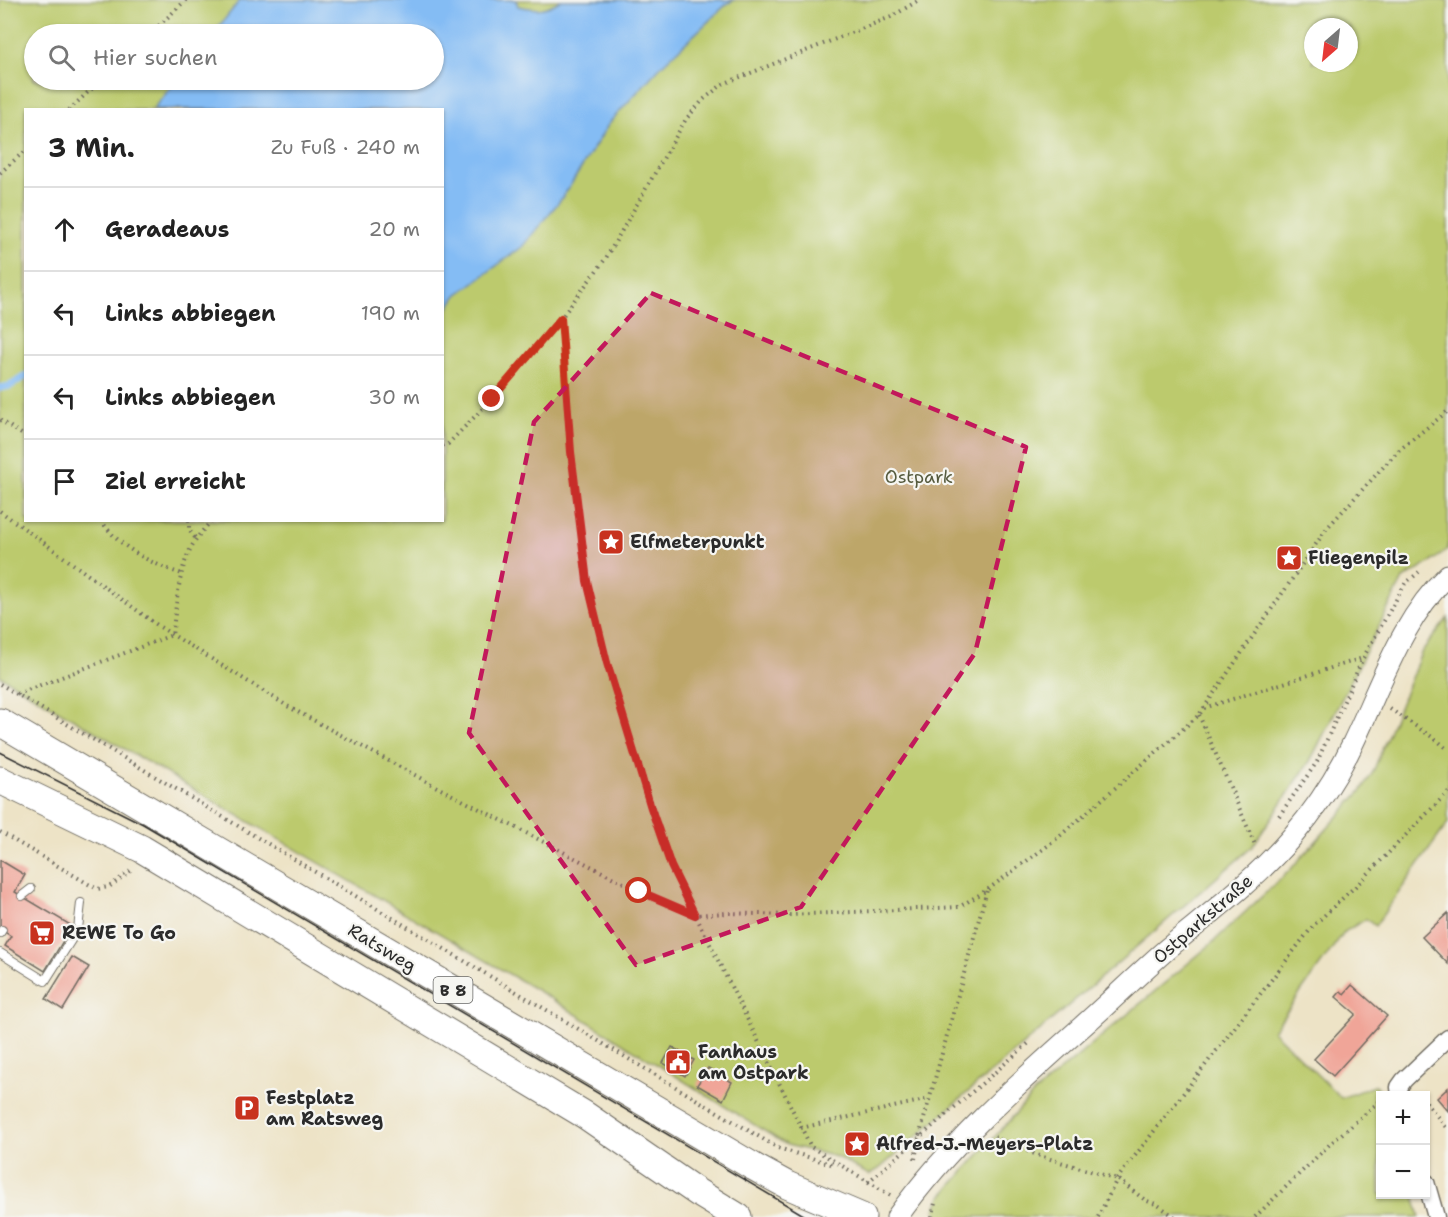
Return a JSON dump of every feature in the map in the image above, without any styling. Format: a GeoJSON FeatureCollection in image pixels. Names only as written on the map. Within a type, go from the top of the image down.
{"type":"FeatureCollection","features":[{"type":"Feature","properties":{"kind":"main road","name":"Ratsweg"},"geometry":{"type":"LineString","coordinates":[[0,722],[754,1167],[787,1185],[862,1217]]}},
{"type":"Feature","properties":{"kind":"main road","name":"B 8"},"geometry":{"type":"LineString","coordinates":[[0,780],[142,849],[585,1115],[696,1192],[738,1217]]}},
{"type":"Feature","properties":{"kind":"street","name":"Ostparkstraße"},"geometry":{"type":"LineString","coordinates":[[897,1217],[917,1188],[946,1156],[1022,1081],[1144,969],[1266,865],[1290,839],[1312,813],[1337,774],[1409,624],[1448,574]]}},
{"type":"Feature","properties":{"kind":"street"},"geometry":{"type":"LineString","coordinates":[[1400,1091],[1448,1038]]}},
{"type":"Feature","properties":{"kind":"street"},"geometry":{"type":"LineString","coordinates":[[1430,1198],[1436,1217]]}},
{"type":"Feature","properties":{"kind":"lane"},"geometry":{"type":"LineString","coordinates":[[22,896],[31,889]]}},
{"type":"Feature","properties":{"kind":"lane"},"geometry":{"type":"LineString","coordinates":[[0,953],[45,981],[78,929],[81,903]]}},
{"type":"Feature","properties":{"kind":"path"},"geometry":{"type":"LineString","coordinates":[[161,24],[186,0]]}},
{"type":"Feature","properties":{"kind":"path"},"geometry":{"type":"LineString","coordinates":[[444,445],[448,444],[492,399],[561,318],[606,258],[686,119],[703,100],[723,84],[891,17],[919,0]]}},
{"type":"Feature","properties":{"kind":"path"},"geometry":{"type":"LineString","coordinates":[[71,108],[90,90]]}},
{"type":"Feature","properties":{"kind":"path"},"geometry":{"type":"LineString","coordinates":[[0,173],[24,152]]}},
{"type":"Feature","properties":{"kind":"path"},"geometry":{"type":"LineString","coordinates":[[561,318],[571,452],[587,581],[607,663],[671,866],[811,1147],[878,1188]]}},
{"type":"Feature","properties":{"kind":"path"},"geometry":{"type":"LineString","coordinates":[[0,511],[172,635],[289,707],[435,786],[639,891],[695,915],[789,915],[959,907],[987,890],[1054,841],[1199,715],[1327,528],[1398,450],[1448,411]]}},
{"type":"Feature","properties":{"kind":"path"},"geometry":{"type":"LineString","coordinates":[[0,420],[24,436]]}},
{"type":"Feature","properties":{"kind":"path"},"geometry":{"type":"LineString","coordinates":[[102,522],[109,533],[128,549],[183,574]]}},
{"type":"Feature","properties":{"kind":"path"},"geometry":{"type":"LineString","coordinates":[[189,522],[189,530],[196,539]]}},
{"type":"Feature","properties":{"kind":"path"},"geometry":{"type":"LineString","coordinates":[[172,635],[188,554],[196,539],[210,522]]}},
{"type":"Feature","properties":{"kind":"path"},"geometry":{"type":"LineString","coordinates":[[1277,819],[1317,762],[1363,658],[1405,584],[1422,570]]}},
{"type":"Feature","properties":{"kind":"path"},"geometry":{"type":"LineString","coordinates":[[16,694],[172,635]]}},
{"type":"Feature","properties":{"kind":"path"},"geometry":{"type":"LineString","coordinates":[[1203,708],[1363,658]]}},
{"type":"Feature","properties":{"kind":"path"},"geometry":{"type":"LineString","coordinates":[[0,684],[778,1148],[843,1168]]}},
{"type":"Feature","properties":{"kind":"path"},"geometry":{"type":"LineString","coordinates":[[1372,699],[1407,718],[1448,750]]}},
{"type":"Feature","properties":{"kind":"path"},"geometry":{"type":"LineString","coordinates":[[1199,715],[1257,848]]}},
{"type":"Feature","properties":{"kind":"path"},"geometry":{"type":"LineString","coordinates":[[1098,1217],[1117,1179],[1313,926],[1361,881],[1448,792]]}},
{"type":"Feature","properties":{"kind":"path"},"geometry":{"type":"LineString","coordinates":[[0,832],[97,889],[109,887],[136,867]]}},
{"type":"Feature","properties":{"kind":"path"},"geometry":{"type":"LineString","coordinates":[[1248,855],[1257,848],[1263,838]]}},
{"type":"Feature","properties":{"kind":"path"},"geometry":{"type":"LineString","coordinates":[[919,1137],[987,890]]}},
{"type":"Feature","properties":{"kind":"path"},"geometry":{"type":"LineString","coordinates":[[868,1182],[1034,1038]]}},
{"type":"Feature","properties":{"kind":"path"},"geometry":{"type":"LineString","coordinates":[[801,1128],[929,1099]]}},
{"type":"Feature","properties":{"kind":"path"},"geometry":{"type":"LineString","coordinates":[[1255,1217],[1330,1144],[1376,1104]]}},
{"type":"Feature","properties":{"kind":"path"},"geometry":{"type":"LineString","coordinates":[[1430,1108],[1448,1130]]}},
{"type":"Feature","properties":{"kind":"path"},"geometry":{"type":"LineString","coordinates":[[991,1136],[1037,1155],[1117,1179],[1145,1200],[1158,1205],[1175,1217]]}},
{"type":"Feature","properties":{"kind":"highlighted area"},"geometry":{"type":"Polygon","coordinates":[[[651,293],[1026,447],[975,653],[801,907],[636,965],[469,733],[534,422],[651,293]]]}},
{"type":"Feature","properties":{"kind":"green space","name":"Ostpark"},"geometry":{"type":"Polygon","coordinates":[[[0,0],[1448,0],[1448,549],[1403,579],[1310,761],[1252,847],[879,1169],[869,1175],[837,1157],[787,1145],[550,998],[0,676],[0,0]]]}},
{"type":"Feature","properties":{"kind":"green space"},"geometry":{"type":"Polygon","coordinates":[[[1448,618],[1448,823],[1375,926],[1366,919],[1344,932],[1273,1031],[1341,1098],[1376,1085],[1376,1199],[1415,1199],[1420,1217],[939,1217],[935,1210],[941,1197],[1034,1093],[1211,944],[1290,870],[1362,790],[1373,772],[1422,651],[1448,618]]]}},
{"type":"Feature","properties":{"kind":"water"},"geometry":{"type":"Polygon","coordinates":[[[240,0],[516,0],[518,6],[535,9],[545,8],[561,0],[735,0],[728,3],[661,66],[610,122],[563,197],[522,247],[457,295],[444,314],[444,108],[154,108],[169,90],[444,90],[444,24],[221,24],[240,0]]]}},
{"type":"Feature","properties":{"kind":"building"},"geometry":{"type":"Polygon","coordinates":[[[0,860],[25,875],[15,892],[72,926],[45,971],[5,946],[11,936],[0,929],[0,860]]]}},
{"type":"Feature","properties":{"kind":"building"},"geometry":{"type":"Polygon","coordinates":[[[1448,913],[1448,964],[1422,937],[1448,913]]]}},
{"type":"Feature","properties":{"kind":"building"},"geometry":{"type":"Polygon","coordinates":[[[72,957],[89,967],[63,1010],[46,999],[72,957]]]}},
{"type":"Feature","properties":{"kind":"building"},"geometry":{"type":"Polygon","coordinates":[[[1352,985],[1387,1016],[1333,1076],[1314,1059],[1356,1014],[1336,997],[1341,991],[1344,994],[1352,985]]]}},
{"type":"Feature","properties":{"kind":"building","name":"Fanhaus am Ostpark"},"geometry":{"type":"Polygon","coordinates":[[[672,1047],[694,1060],[685,1076],[663,1063],[672,1047]]]}},
{"type":"Feature","properties":{"kind":"building"},"geometry":{"type":"Polygon","coordinates":[[[708,1068],[732,1082],[723,1100],[697,1085],[708,1068]]]}},
{"type":"Feature","properties":{"kind":"building"},"geometry":{"type":"Polygon","coordinates":[[[1448,1088],[1448,1111],[1437,1098],[1448,1088]]]}},
{"type":"Feature","properties":{"kind":"waterway"},"geometry":{"type":"LineString","coordinates":[[0,388],[10,386],[24,377]]}},
{"type":"Feature","properties":{"kind":"tram line"},"geometry":{"type":"LineString","coordinates":[[0,752],[143,824],[807,1217]]}},
{"type":"Feature","properties":{"kind":"place","name":"Elfmeterpunkt"},"geometry":{"type":"Point","coordinates":[611,542]}},
{"type":"Feature","properties":{"kind":"place","name":"Fliegenpilz"},"geometry":{"type":"Point","coordinates":[1289,558]}},
{"type":"Feature","properties":{"kind":"place","name":"REWE To Go"},"geometry":{"type":"Point","coordinates":[42,933]}},
{"type":"Feature","properties":{"kind":"place","name":"Fanhaus am Ostpark"},"geometry":{"type":"Point","coordinates":[678,1062]}},
{"type":"Feature","properties":{"kind":"place","name":"Festplatz am Ratsweg"},"geometry":{"type":"Point","coordinates":[247,1108]}},
{"type":"Feature","properties":{"kind":"place","name":"Alfred-J.-Meyers-Platz"},"geometry":{"type":"Point","coordinates":[857,1144]}},
{"type":"Feature","properties":{"kind":"route"},"geometry":{"type":"LineString","coordinates":[[492,399],[561,318],[571,452],[587,581],[607,663],[651,808],[671,866],[695,915],[639,891]]}}]}
